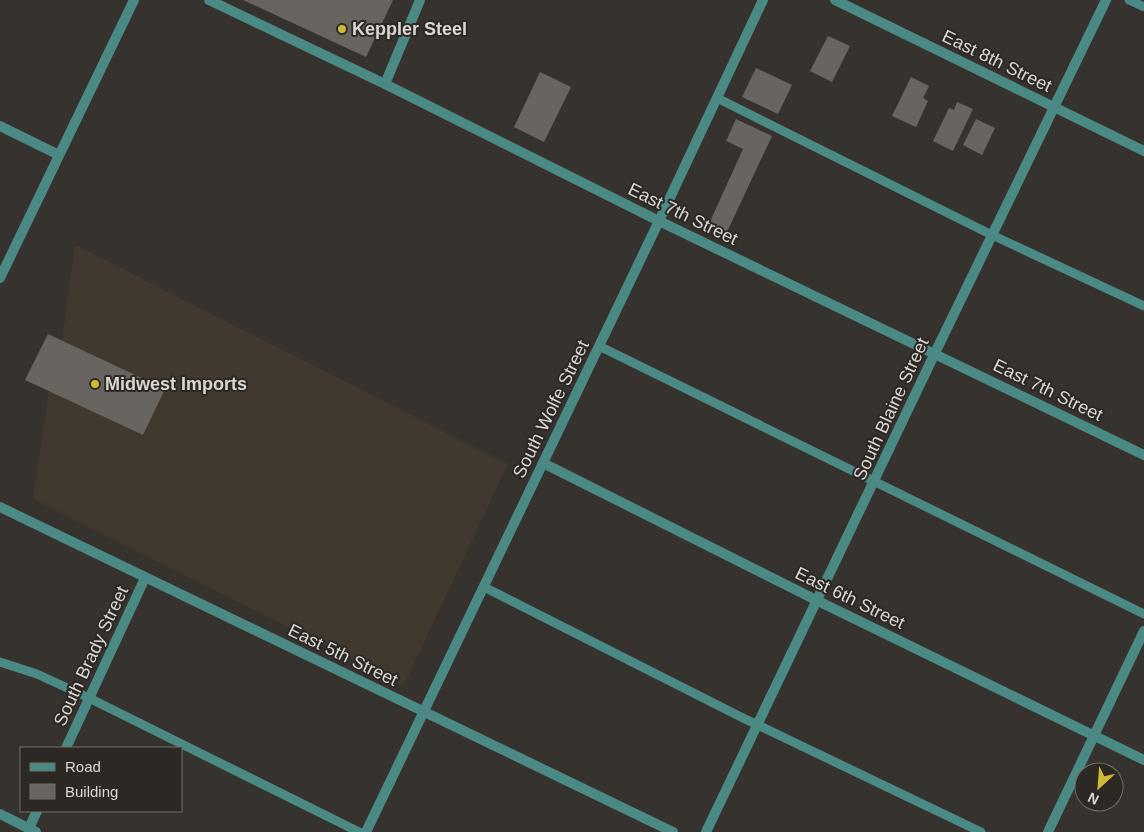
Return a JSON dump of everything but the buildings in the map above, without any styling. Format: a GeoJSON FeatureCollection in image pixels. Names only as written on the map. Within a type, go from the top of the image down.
{"type":"FeatureCollection","features":[{"type":"Feature","properties":{"kind":"street"},"geometry":{"type":"LineString","coordinates":[[0,278],[134,0]]}},
{"type":"Feature","properties":{"kind":"street","name":"East 7th Street"},"geometry":{"type":"LineString","coordinates":[[209,0],[385,84],[659,221],[1144,455]]}},
{"type":"Feature","properties":{"kind":"street"},"geometry":{"type":"LineString","coordinates":[[385,84],[420,0]]}},
{"type":"Feature","properties":{"kind":"street","name":"South Wolfe Street"},"geometry":{"type":"LineString","coordinates":[[366,832],[425,712],[763,0]]}},
{"type":"Feature","properties":{"kind":"street","name":"East 8th Street"},"geometry":{"type":"LineString","coordinates":[[835,0],[1144,151]]}},
{"type":"Feature","properties":{"kind":"street","name":"South Blaine Street"},"geometry":{"type":"LineString","coordinates":[[706,832],[1106,0]]}},
{"type":"Feature","properties":{"kind":"street"},"geometry":{"type":"LineString","coordinates":[[0,126],[59,155]]}},
{"type":"Feature","properties":{"kind":"street","name":"East 6th Street"},"geometry":{"type":"LineString","coordinates":[[543,463],[818,601],[1144,760]]}},
{"type":"Feature","properties":{"kind":"street","name":"East 5th Street"},"geometry":{"type":"LineString","coordinates":[[0,507],[673,832]]}},
{"type":"Feature","properties":{"kind":"street","name":"South Brady Street"},"geometry":{"type":"LineString","coordinates":[[66,747],[145,578]]}},
{"type":"Feature","properties":{"kind":"street"},"geometry":{"type":"LineString","coordinates":[[1048,832],[1144,631]]}},
{"type":"Feature","properties":{"kind":"street"},"geometry":{"type":"LineString","coordinates":[[0,814],[32,830],[37,812]]}},
{"type":"Feature","properties":{"kind":"lane"},"geometry":{"type":"LineString","coordinates":[[1130,0],[1144,7]]}},
{"type":"Feature","properties":{"kind":"lane"},"geometry":{"type":"LineString","coordinates":[[716,98],[992,235],[1144,306]]}},
{"type":"Feature","properties":{"kind":"lane"},"geometry":{"type":"LineString","coordinates":[[599,346],[1144,614]]}},
{"type":"Feature","properties":{"kind":"lane"},"geometry":{"type":"LineString","coordinates":[[484,587],[758,725],[982,832]]}},
{"type":"Feature","properties":{"kind":"lane"},"geometry":{"type":"LineString","coordinates":[[0,662],[37,674],[89,698],[359,832]]}},
{"type":"Feature","properties":{"kind":"shaded area"},"geometry":{"type":"Polygon","coordinates":[[[75,245],[508,464],[404,685],[33,499],[49,391],[143,435],[165,389],[62,341],[75,245]]]}},
{"type":"Feature","properties":{"kind":"place","name":"Keppler Steel"},"geometry":{"type":"Point","coordinates":[342,29]}},
{"type":"Feature","properties":{"kind":"place","name":"Midwest Imports"},"geometry":{"type":"Point","coordinates":[95,384]}}]}
